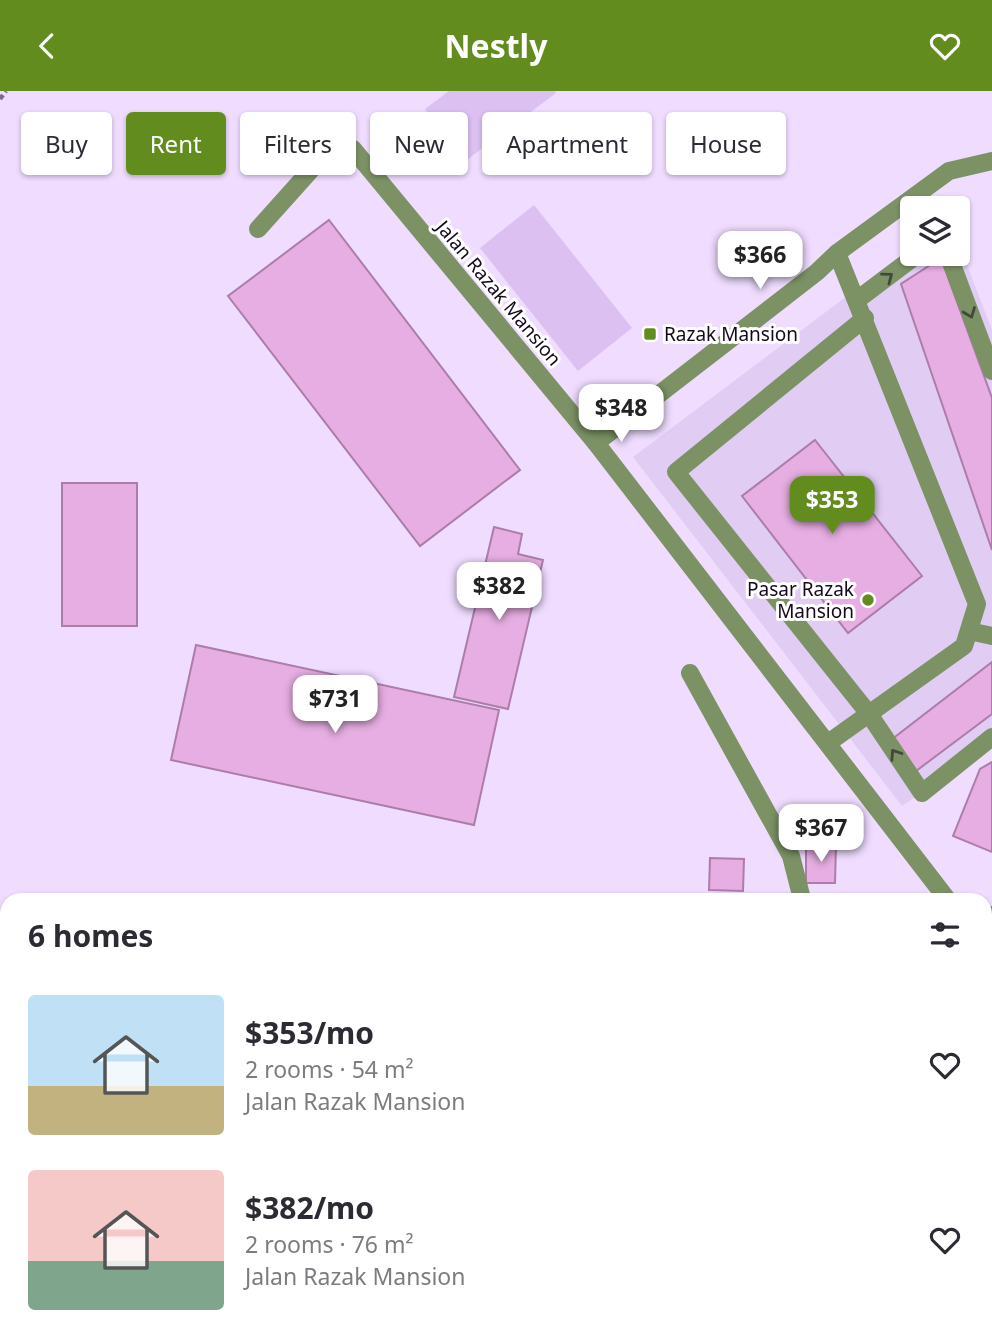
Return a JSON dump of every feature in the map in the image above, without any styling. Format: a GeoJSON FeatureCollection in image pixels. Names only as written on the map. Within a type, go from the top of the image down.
{"type":"FeatureCollection","features":[{"type":"Feature","properties":{"kind":"street","name":"Jalan Razak Mansion"},"geometry":{"type":"LineString","coordinates":[[258,229],[327,152],[353,149],[596,443],[942,893]]}},
{"type":"Feature","properties":{"kind":"street"},"geometry":{"type":"LineString","coordinates":[[596,443],[817,272],[837,253],[949,171],[992,160]]}},
{"type":"Feature","properties":{"kind":"street"},"geometry":{"type":"LineString","coordinates":[[828,743],[964,646],[977,604],[837,253]]}},
{"type":"Feature","properties":{"kind":"street"},"geometry":{"type":"LineString","coordinates":[[858,300],[902,266]]}},
{"type":"Feature","properties":{"kind":"street"},"geometry":{"type":"LineString","coordinates":[[953,266],[992,371]]}},
{"type":"Feature","properties":{"kind":"street"},"geometry":{"type":"LineString","coordinates":[[865,318],[676,472],[869,714],[922,793],[992,737]]}},
{"type":"Feature","properties":{"kind":"street"},"geometry":{"type":"LineString","coordinates":[[969,631],[992,636]]}},
{"type":"Feature","properties":{"kind":"street"},"geometry":{"type":"LineString","coordinates":[[690,673],[791,856],[800,893]]}},
{"type":"Feature","properties":{"kind":"path"},"geometry":{"type":"LineString","coordinates":[[0,99],[6,91]]}},
{"type":"Feature","properties":{"kind":"shaded area"},"geometry":{"type":"Polygon","coordinates":[[[449,91],[556,93],[531,112],[482,112],[482,148],[468,159],[468,112],[427,112],[425,109],[449,91]]]}},
{"type":"Feature","properties":{"kind":"shaded area"},"geometry":{"type":"Polygon","coordinates":[[[534,205],[632,328],[578,371],[480,248],[534,205]]]}},
{"type":"Feature","properties":{"kind":"shaded area","name":"Pasar Razak Mansion"},"geometry":{"type":"Polygon","coordinates":[[[900,256],[900,266],[967,266],[992,330],[992,744],[902,806],[633,457],[900,256]]]}},
{"type":"Feature","properties":{"kind":"building"},"geometry":{"type":"Polygon","coordinates":[[[329,220],[520,470],[420,546],[228,296],[329,220]]]}},
{"type":"Feature","properties":{"kind":"building"},"geometry":{"type":"Polygon","coordinates":[[[929,266],[944,266],[992,398],[992,550],[901,284],[929,266]]]}},
{"type":"Feature","properties":{"kind":"building"},"geometry":{"type":"Polygon","coordinates":[[[815,440],[922,576],[848,633],[742,496],[815,440]]]}},
{"type":"Feature","properties":{"kind":"building"},"geometry":{"type":"Polygon","coordinates":[[[62,483],[137,483],[137,626],[62,626],[62,483]]]}},
{"type":"Feature","properties":{"kind":"building"},"geometry":{"type":"Polygon","coordinates":[[[494,527],[522,534],[518,554],[543,560],[508,709],[454,697],[494,527]]]}},
{"type":"Feature","properties":{"kind":"building"},"geometry":{"type":"Polygon","coordinates":[[[196,645],[499,710],[474,825],[171,760],[196,645]]]}},
{"type":"Feature","properties":{"kind":"building"},"geometry":{"type":"Polygon","coordinates":[[[992,662],[992,714],[916,771],[891,740],[992,662]]]}},
{"type":"Feature","properties":{"kind":"building"},"geometry":{"type":"Polygon","coordinates":[[[992,762],[992,852],[953,836],[980,769],[992,762]]]}},
{"type":"Feature","properties":{"kind":"building"},"geometry":{"type":"Polygon","coordinates":[[[806,845],[836,845],[835,883],[806,883],[806,845]]]}},
{"type":"Feature","properties":{"kind":"building"},"geometry":{"type":"Polygon","coordinates":[[[710,858],[744,859],[743,891],[709,890],[710,858]]]}},
{"type":"Feature","properties":{"kind":"place","name":"Razak Mansion"},"geometry":{"type":"Point","coordinates":[650,334]}},
{"type":"Feature","properties":{"kind":"place","name":"Pasar Razak Mansion"},"geometry":{"type":"Point","coordinates":[868,600]}}]}
